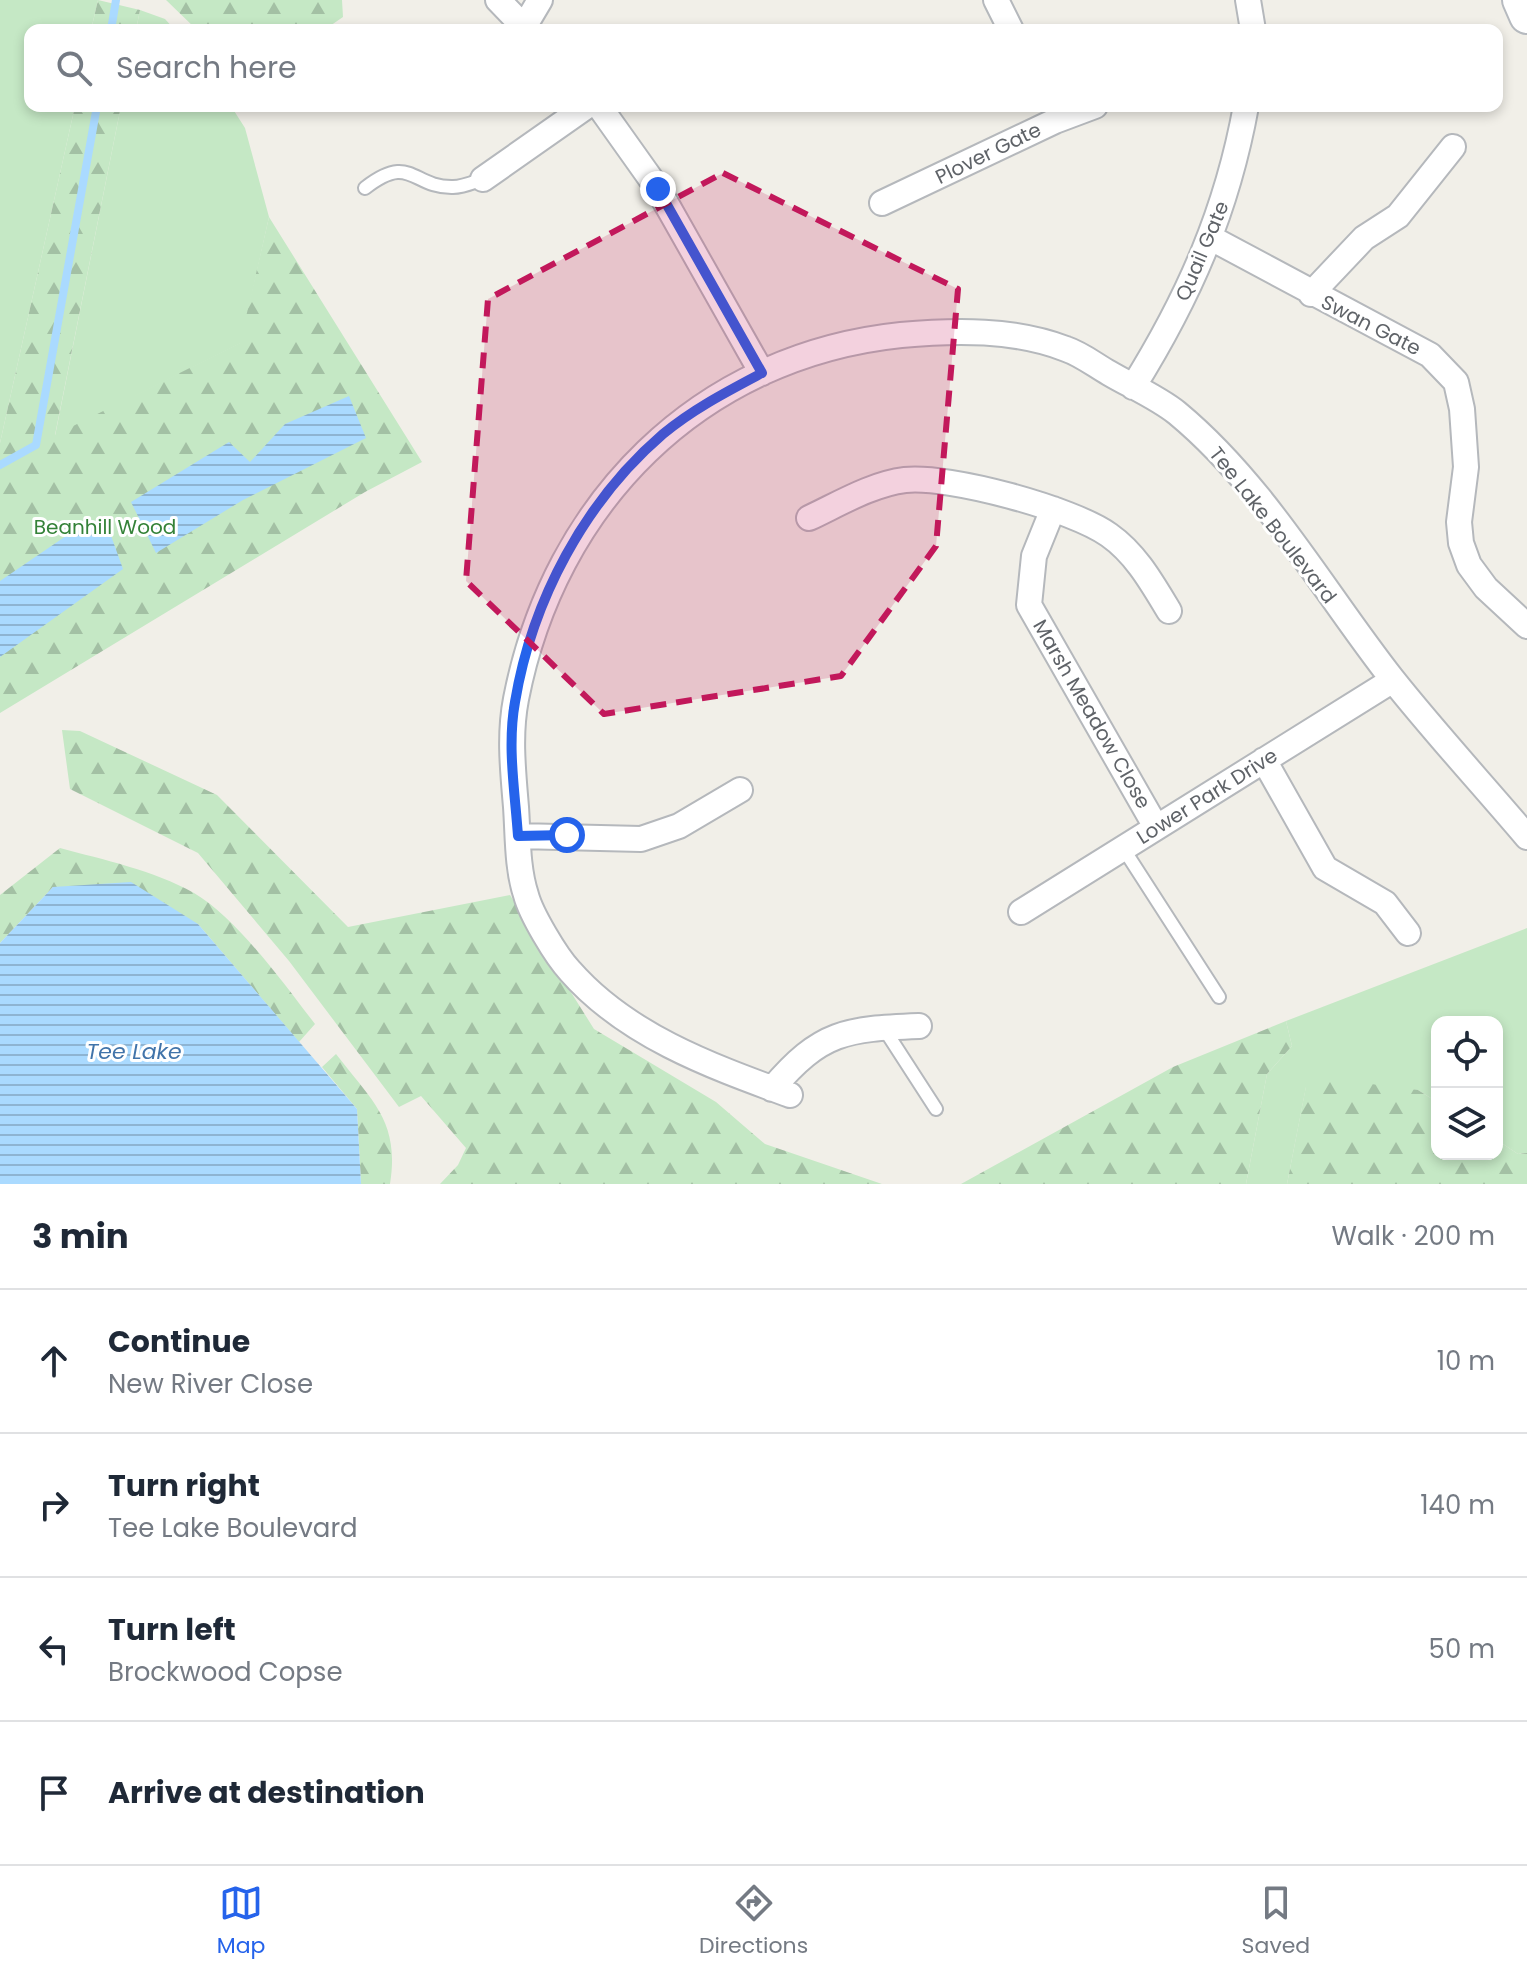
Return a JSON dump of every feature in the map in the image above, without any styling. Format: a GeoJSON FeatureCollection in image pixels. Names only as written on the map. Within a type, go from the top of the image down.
{"type":"FeatureCollection","features":[{"type":"Feature","properties":{"kind":"main road"},"geometry":{"type":"LineString","coordinates":[[1520,0],[1527,16]]}},
{"type":"Feature","properties":{"kind":"street"},"geometry":{"type":"LineString","coordinates":[[498,0],[521,24]]}},
{"type":"Feature","properties":{"kind":"street"},"geometry":{"type":"LineString","coordinates":[[528,24],[540,0]]}},
{"type":"Feature","properties":{"kind":"street"},"geometry":{"type":"LineString","coordinates":[[996,0],[1008,24]]}},
{"type":"Feature","properties":{"kind":"street"},"geometry":{"type":"LineString","coordinates":[[1248,0],[1252,24]]}},
{"type":"Feature","properties":{"kind":"street"},"geometry":{"type":"LineString","coordinates":[[483,179],[578,112]]}},
{"type":"Feature","properties":{"kind":"street"},"geometry":{"type":"LineString","coordinates":[[603,112],[658,189],[762,373]]}},
{"type":"Feature","properties":{"kind":"street","name":"Quail Gate"},"geometry":{"type":"LineString","coordinates":[[1133,387],[1211,238],[1234,168],[1245,112]]}},
{"type":"Feature","properties":{"kind":"street","name":"Plover Gate"},"geometry":{"type":"LineString","coordinates":[[882,203],[1051,114]]}},
{"type":"Feature","properties":{"kind":"street"},"geometry":{"type":"LineString","coordinates":[[1311,294],[1364,238],[1398,216],[1453,147]]}},
{"type":"Feature","properties":{"kind":"street","name":"Swan Gate"},"geometry":{"type":"LineString","coordinates":[[1211,238],[1430,355],[1456,382],[1462,409],[1466,467],[1459,522],[1461,543],[1469,565],[1486,588],[1527,626]]}},
{"type":"Feature","properties":{"kind":"street","name":"Tee Lake Boulevard"},"geometry":{"type":"LineString","coordinates":[[883,1027],[863,1028],[825,1040],[798,1059],[781,1092],[684,1054],[610,1011],[566,967],[526,896],[511,750],[515,702],[541,612],[566,553],[629,466],[701,406],[762,373],[866,339],[933,332],[995,332],[1066,349],[1173,410],[1219,453],[1393,680],[1527,837]]}},
{"type":"Feature","properties":{"kind":"street"},"geometry":{"type":"LineString","coordinates":[[809,518],[867,491],[905,480],[944,481],[1053,509],[1107,533],[1131,553],[1169,611]]}},
{"type":"Feature","properties":{"kind":"street","name":"Marsh Meadow Close"},"geometry":{"type":"LineString","coordinates":[[1053,509],[1034,556],[1029,605],[1156,827]]}},
{"type":"Feature","properties":{"kind":"street","name":"Lower Park Drive"},"geometry":{"type":"LineString","coordinates":[[1021,912],[1393,680]]}},
{"type":"Feature","properties":{"kind":"street"},"geometry":{"type":"LineString","coordinates":[[1264,760],[1325,868],[1385,903],[1408,933]]}},
{"type":"Feature","properties":{"kind":"street"},"geometry":{"type":"LineString","coordinates":[[518,836],[641,839],[679,826],[740,790]]}},
{"type":"Feature","properties":{"kind":"street"},"geometry":{"type":"LineString","coordinates":[[883,1027],[919,1026]]}},
{"type":"Feature","properties":{"kind":"lane"},"geometry":{"type":"LineString","coordinates":[[365,188],[381,175],[396,170],[455,187],[483,179]]}},
{"type":"Feature","properties":{"kind":"lane"},"geometry":{"type":"LineString","coordinates":[[1123,848],[1219,997]]}},
{"type":"Feature","properties":{"kind":"lane"},"geometry":{"type":"LineString","coordinates":[[883,1027],[936,1109]]}},
{"type":"Feature","properties":{"kind":"highlighted area"},"geometry":{"type":"Polygon","coordinates":[[[723,173],[958,289],[936,546],[841,676],[604,714],[466,581],[488,299],[723,173]]]}},
{"type":"Feature","properties":{"kind":"green space"},"geometry":{"type":"Polygon","coordinates":[[[0,0],[98,0],[92,24],[24,24],[24,112],[74,112],[0,443],[0,0]]]}},
{"type":"Feature","properties":{"kind":"green space"},"geometry":{"type":"Polygon","coordinates":[[[98,0],[140,10],[137,24],[92,24],[98,0]]]}},
{"type":"Feature","properties":{"kind":"green space"},"geometry":{"type":"Polygon","coordinates":[[[166,0],[342,0],[343,17],[333,24],[191,24],[166,0]]]}},
{"type":"Feature","properties":{"kind":"green space"},"geometry":{"type":"Polygon","coordinates":[[[140,10],[165,19],[170,24],[137,24],[140,10]]]}},
{"type":"Feature","properties":{"kind":"green space","name":"Beanhill Wood"},"geometry":{"type":"Polygon","coordinates":[[[74,112],[120,112],[55,435],[240,343],[269,217],[422,462],[365,492],[0,713],[0,443],[74,112]]]}},
{"type":"Feature","properties":{"kind":"green space"},"geometry":{"type":"Polygon","coordinates":[[[120,112],[235,112],[245,128],[269,217],[241,343],[55,436],[120,112]]]}},
{"type":"Feature","properties":{"kind":"green space"},"geometry":{"type":"Polygon","coordinates":[[[62,730],[80,731],[217,795],[348,927],[510,895],[594,1029],[716,1102],[765,1144],[882,1184],[440,1184],[458,1165],[466,1148],[421,1096],[399,1107],[289,961],[198,853],[70,789],[62,730]]]}},
{"type":"Feature","properties":{"kind":"green space"},"geometry":{"type":"Polygon","coordinates":[[[60,848],[162,878],[210,904],[259,953],[315,1024],[299,1042],[198,924],[53,887],[0,943],[0,895],[60,848]]]}},
{"type":"Feature","properties":{"kind":"green space"},"geometry":{"type":"Polygon","coordinates":[[[1527,928],[1527,1153],[1518,1154],[1503,1144],[1503,1016],[1431,1016],[1431,1098],[1418,1090],[1306,1087],[1287,1184],[1246,1184],[1267,1074],[1292,1046],[1286,1021],[1527,928]]]}},
{"type":"Feature","properties":{"kind":"green space"},"geometry":{"type":"Polygon","coordinates":[[[1286,1021],[1292,1046],[1267,1074],[1246,1184],[961,1184],[1173,1067],[1286,1021]]]}},
{"type":"Feature","properties":{"kind":"green space"},"geometry":{"type":"Polygon","coordinates":[[[336,1054],[372,1099],[387,1128],[392,1162],[390,1184],[361,1184],[357,1109],[322,1067],[336,1054]]]}},
{"type":"Feature","properties":{"kind":"green space"},"geometry":{"type":"Polygon","coordinates":[[[1308,1076],[1418,1090],[1431,1098],[1431,1160],[1503,1160],[1503,1144],[1518,1154],[1527,1153],[1527,1184],[1287,1184],[1308,1076]]]}},
{"type":"Feature","properties":{"kind":"water"},"geometry":{"type":"Polygon","coordinates":[[[349,396],[366,438],[243,500],[156,553],[131,502],[229,442],[250,462],[285,424],[349,396]]]}},
{"type":"Feature","properties":{"kind":"water"},"geometry":{"type":"Polygon","coordinates":[[[105,519],[123,569],[0,657],[0,581],[66,536],[105,519]]]}},
{"type":"Feature","properties":{"kind":"water","name":"Tee Lake"},"geometry":{"type":"Polygon","coordinates":[[[131,882],[198,924],[357,1109],[361,1184],[0,1184],[0,943],[53,887],[131,882]]]}},
{"type":"Feature","properties":{"kind":"waterway"},"geometry":{"type":"LineString","coordinates":[[112,24],[116,0]]}},
{"type":"Feature","properties":{"kind":"waterway"},"geometry":{"type":"LineString","coordinates":[[0,465],[36,445],[96,112]]}},
{"type":"Feature","properties":{"kind":"route"},"geometry":{"type":"LineString","coordinates":[[567,835],[518,836],[511,750],[515,702],[541,612],[566,553],[602,499],[629,466],[701,406],[762,373],[658,189]]}}]}
